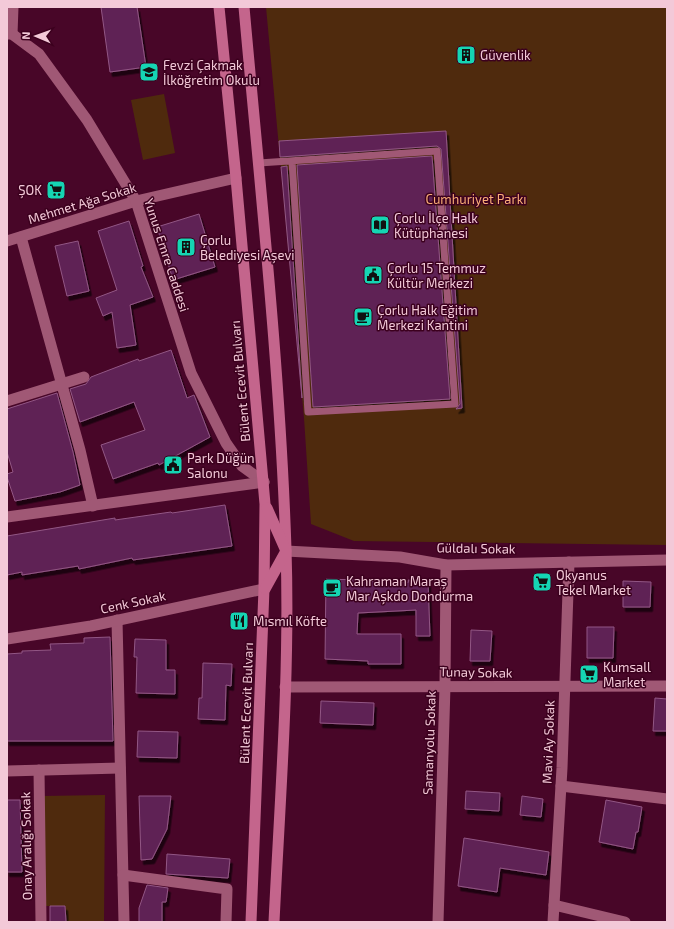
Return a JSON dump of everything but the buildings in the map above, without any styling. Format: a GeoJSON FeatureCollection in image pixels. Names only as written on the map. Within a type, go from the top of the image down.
{"type":"FeatureCollection","features":[{"type":"Feature","properties":{"kind":"main road","name":"Bülent Ecevit Bulvarı"},"geometry":{"type":"LineString","coordinates":[[219,7],[265,504],[264,589],[251,922]]}},
{"type":"Feature","properties":{"kind":"main road"},"geometry":{"type":"LineString","coordinates":[[244,7],[259,163],[283,480],[286,552],[285,687],[274,922]]}},
{"type":"Feature","properties":{"kind":"main road"},"geometry":{"type":"LineString","coordinates":[[264,482],[283,480]]}},
{"type":"Feature","properties":{"kind":"main road"},"geometry":{"type":"LineString","coordinates":[[265,504],[286,552]]}},
{"type":"Feature","properties":{"kind":"main road"},"geometry":{"type":"LineString","coordinates":[[264,589],[286,552]]}},
{"type":"Feature","properties":{"kind":"main road"},"geometry":{"type":"LineString","coordinates":[[264,589],[286,588]]}},
{"type":"Feature","properties":{"kind":"street"},"geometry":{"type":"LineString","coordinates":[[9,34],[13,7]]}},
{"type":"Feature","properties":{"kind":"street","name":"Yunus Emre Caddesi"},"geometry":{"type":"LineString","coordinates":[[9,34],[39,54],[87,120],[136,201],[191,373],[226,443],[242,466],[264,482]]}},
{"type":"Feature","properties":{"kind":"street","name":"Mehmet Ağa Sokak"},"geometry":{"type":"LineString","coordinates":[[7,241],[136,201],[236,178]]}},
{"type":"Feature","properties":{"kind":"street"},"geometry":{"type":"LineString","coordinates":[[22,237],[80,450],[93,506]]}},
{"type":"Feature","properties":{"kind":"street"},"geometry":{"type":"LineString","coordinates":[[7,401],[84,377]]}},
{"type":"Feature","properties":{"kind":"street"},"geometry":{"type":"LineString","coordinates":[[7,518],[264,482]]}},
{"type":"Feature","properties":{"kind":"street","name":"Güldalı Sokak"},"geometry":{"type":"LineString","coordinates":[[286,552],[400,557],[446,564],[667,560]]}},
{"type":"Feature","properties":{"kind":"street","name":"Mavi Ay Sokak"},"geometry":{"type":"LineString","coordinates":[[553,922],[561,786],[569,562]]}},
{"type":"Feature","properties":{"kind":"street","name":"Samanyolu Sokak"},"geometry":{"type":"LineString","coordinates":[[438,922],[445,686],[446,564]]}},
{"type":"Feature","properties":{"kind":"street","name":"Cenk Sokak"},"geometry":{"type":"LineString","coordinates":[[7,639],[117,620],[264,589]]}},
{"type":"Feature","properties":{"kind":"street"},"geometry":{"type":"LineString","coordinates":[[117,620],[124,922]]}},
{"type":"Feature","properties":{"kind":"street","name":"Tunay Sokak"},"geometry":{"type":"LineString","coordinates":[[285,687],[445,686],[564,688],[667,686]]}},
{"type":"Feature","properties":{"kind":"street"},"geometry":{"type":"LineString","coordinates":[[7,771],[120,768]]}},
{"type":"Feature","properties":{"kind":"street","name":"Onay Aralığı Sokak"},"geometry":{"type":"LineString","coordinates":[[39,770],[41,922]]}},
{"type":"Feature","properties":{"kind":"street"},"geometry":{"type":"LineString","coordinates":[[561,786],[667,799]]}},
{"type":"Feature","properties":{"kind":"street"},"geometry":{"type":"LineString","coordinates":[[123,875],[227,889],[226,922]]}},
{"type":"Feature","properties":{"kind":"street"},"geometry":{"type":"LineString","coordinates":[[554,905],[625,922]]}},
{"type":"Feature","properties":{"kind":"lane"},"geometry":{"type":"LineString","coordinates":[[259,163],[437,151],[455,404],[308,412],[292,161]]}},
{"type":"Feature","properties":{"kind":"green space","name":"Cumhuriyet Parkı"},"geometry":{"type":"Polygon","coordinates":[[[266,7],[667,7],[667,545],[354,541],[311,524],[304,418],[266,7]]]}},
{"type":"Feature","properties":{"kind":"green space"},"geometry":{"type":"Polygon","coordinates":[[[164,94],[175,153],[143,160],[131,100],[164,94]]]}},
{"type":"Feature","properties":{"kind":"green space"},"geometry":{"type":"Polygon","coordinates":[[[105,795],[104,922],[67,922],[65,906],[44,906],[42,796],[105,795]]]}},
{"type":"Feature","properties":{"kind":"place","name":"Güvenlik"},"geometry":{"type":"Point","coordinates":[466,55]}},
{"type":"Feature","properties":{"kind":"place","name":"Fevzi Çakmak İlköğretim Okulu"},"geometry":{"type":"Point","coordinates":[149,72]}},
{"type":"Feature","properties":{"kind":"place","name":"ŞOK"},"geometry":{"type":"Point","coordinates":[56,190]}},
{"type":"Feature","properties":{"kind":"place","name":"Çorlu İlçe Halk Kütüphanesi"},"geometry":{"type":"Point","coordinates":[380,225]}},
{"type":"Feature","properties":{"kind":"place","name":"Çorlu Belediyesi Aşevi"},"geometry":{"type":"Point","coordinates":[186,247]}},
{"type":"Feature","properties":{"kind":"place","name":"Çorlu 15 Temmuz Kültür Merkezi"},"geometry":{"type":"Point","coordinates":[373,275]}},
{"type":"Feature","properties":{"kind":"place","name":"Çorlu Halk Eğitim Merkezi Kantini"},"geometry":{"type":"Point","coordinates":[363,317]}},
{"type":"Feature","properties":{"kind":"place","name":"Park Düğün Salonu"},"geometry":{"type":"Point","coordinates":[173,465]}},
{"type":"Feature","properties":{"kind":"place","name":"Okyanus Tekel Market"},"geometry":{"type":"Point","coordinates":[542,582]}},
{"type":"Feature","properties":{"kind":"place","name":"Kahraman Maraş Mar Aşkdo Dondurma"},"geometry":{"type":"Point","coordinates":[332,588]}},
{"type":"Feature","properties":{"kind":"place","name":"Mısmıl Köfte"},"geometry":{"type":"Point","coordinates":[239,621]}},
{"type":"Feature","properties":{"kind":"place","name":"Kumsall Market"},"geometry":{"type":"Point","coordinates":[589,674]}}]}
